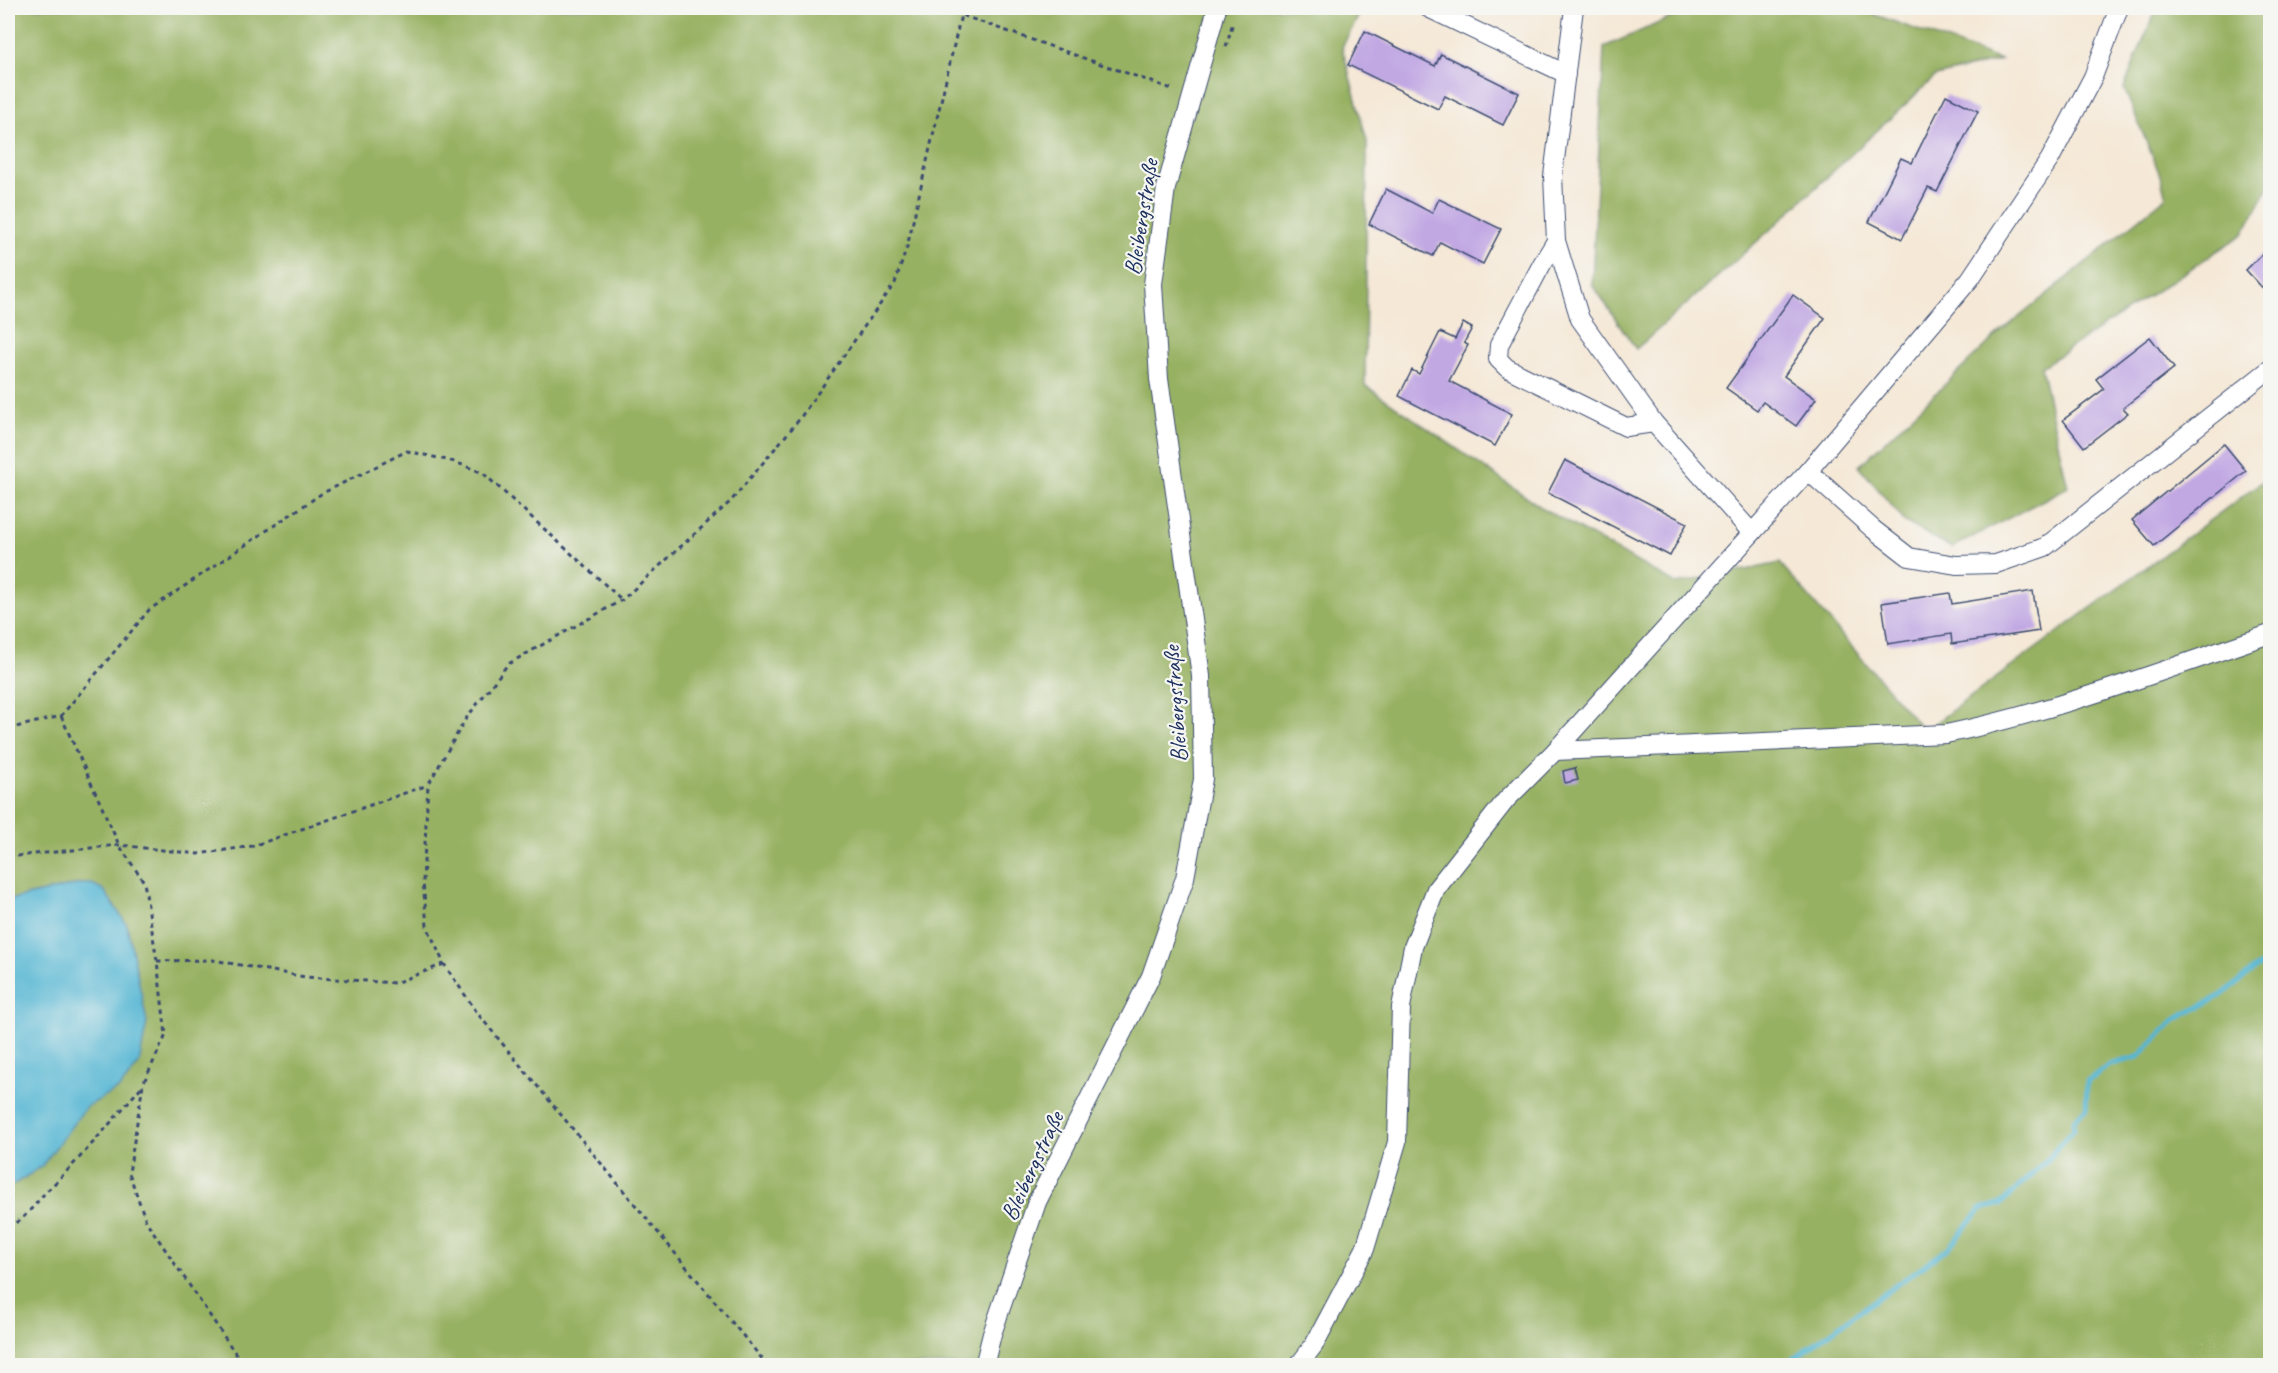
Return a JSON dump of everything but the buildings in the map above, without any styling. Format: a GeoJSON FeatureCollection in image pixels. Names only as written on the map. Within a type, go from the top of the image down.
{"type":"FeatureCollection","features":[{"type":"Feature","properties":{"kind":"street","name":"Bleibergstraße"},"geometry":{"type":"LineString","coordinates":[[984,1365],[992,1334],[1037,1202],[1151,976],[1185,878],[1203,779],[1201,676],[1159,379],[1153,284],[1166,188],[1217,8]]}},
{"type":"Feature","properties":{"kind":"street"},"geometry":{"type":"LineString","coordinates":[[1428,8],[1566,75]]}},
{"type":"Feature","properties":{"kind":"street"},"geometry":{"type":"LineString","coordinates":[[1574,8],[1553,176],[1556,241],[1580,319],[1654,423],[1752,533]]}},
{"type":"Feature","properties":{"kind":"street"},"geometry":{"type":"LineString","coordinates":[[1298,1365],[1314,1345],[1365,1249],[1397,1142],[1401,1007],[1413,947],[1436,888],[1506,800],[1555,751],[1808,471],[1976,270],[2050,159],[2092,77],[2119,8]]}},
{"type":"Feature","properties":{"kind":"street"},"geometry":{"type":"LineString","coordinates":[[1556,241],[1499,345],[1498,359],[1508,368],[1626,427],[1654,423]]}},
{"type":"Feature","properties":{"kind":"street"},"geometry":{"type":"LineString","coordinates":[[1808,471],[1873,529],[1909,557],[1956,565],[1996,564],[2045,547],[2271,369]]}},
{"type":"Feature","properties":{"kind":"street"},"geometry":{"type":"LineString","coordinates":[[1555,751],[1946,734],[2007,721],[2065,704],[2271,634]]}},
{"type":"Feature","properties":{"kind":"path"},"geometry":{"type":"LineString","coordinates":[[768,1365],[492,1031],[444,964],[427,926],[423,882],[428,785],[465,720],[507,664],[622,600],[731,501],[798,421],[895,283],[907,247],[961,8]]}},
{"type":"Feature","properties":{"kind":"path"},"geometry":{"type":"LineString","coordinates":[[961,15],[1191,96]]}},
{"type":"Feature","properties":{"kind":"path"},"geometry":{"type":"LineString","coordinates":[[1224,54],[1235,16]]}},
{"type":"Feature","properties":{"kind":"path"},"geometry":{"type":"LineString","coordinates":[[8,729],[61,716],[149,610],[321,494],[407,451],[455,462],[483,473],[622,600]]}},
{"type":"Feature","properties":{"kind":"path"},"geometry":{"type":"LineString","coordinates":[[8,1227],[20,1222],[76,1163],[143,1084],[166,1035],[144,882],[119,845],[61,716]]}},
{"type":"Feature","properties":{"kind":"path"},"geometry":{"type":"LineString","coordinates":[[8,857],[119,845],[198,854],[253,846],[428,785]]}},
{"type":"Feature","properties":{"kind":"path"},"geometry":{"type":"LineString","coordinates":[[157,961],[213,960],[305,977],[395,983],[444,964]]}},
{"type":"Feature","properties":{"kind":"path"},"geometry":{"type":"LineString","coordinates":[[143,1084],[129,1173],[146,1221],[244,1365]]}},
{"type":"Feature","properties":{"kind":"green space"},"geometry":{"type":"Polygon","coordinates":[[[8,8],[1363,8],[1342,47],[1367,141],[1365,385],[1544,509],[1676,584],[1780,563],[1924,731],[2270,476],[2270,1365],[8,1365],[8,1188],[41,1167],[86,1106],[120,1088],[139,1064],[80,884],[8,900],[8,8]]]}},
{"type":"Feature","properties":{"kind":"green space"},"geometry":{"type":"Polygon","coordinates":[[[1693,8],[1874,8],[1873,14],[2001,60],[1936,76],[1770,230],[1636,349],[1592,284],[1604,47],[1693,8]]]}},
{"type":"Feature","properties":{"kind":"green space"},"geometry":{"type":"Polygon","coordinates":[[[2156,8],[2270,8],[2270,185],[2243,234],[2041,367],[2068,487],[1952,548],[1905,522],[1859,466],[1997,335],[2166,197],[2158,170],[2124,88],[2156,8]]]}},
{"type":"Feature","properties":{"kind":"water"},"geometry":{"type":"Polygon","coordinates":[[[80,884],[92,884],[104,890],[127,925],[147,1022],[139,1064],[120,1088],[86,1107],[41,1167],[8,1188],[8,900],[80,884]]]}},
{"type":"Feature","properties":{"kind":"waterway"},"geometry":{"type":"LineString","coordinates":[[1783,1366],[1948,1248],[1981,1209],[2001,1204],[2044,1163],[2074,1129],[2073,1120],[2086,1109],[2087,1082],[2109,1065],[2138,1057],[2175,1020],[2222,995],[2270,960]]}}]}
